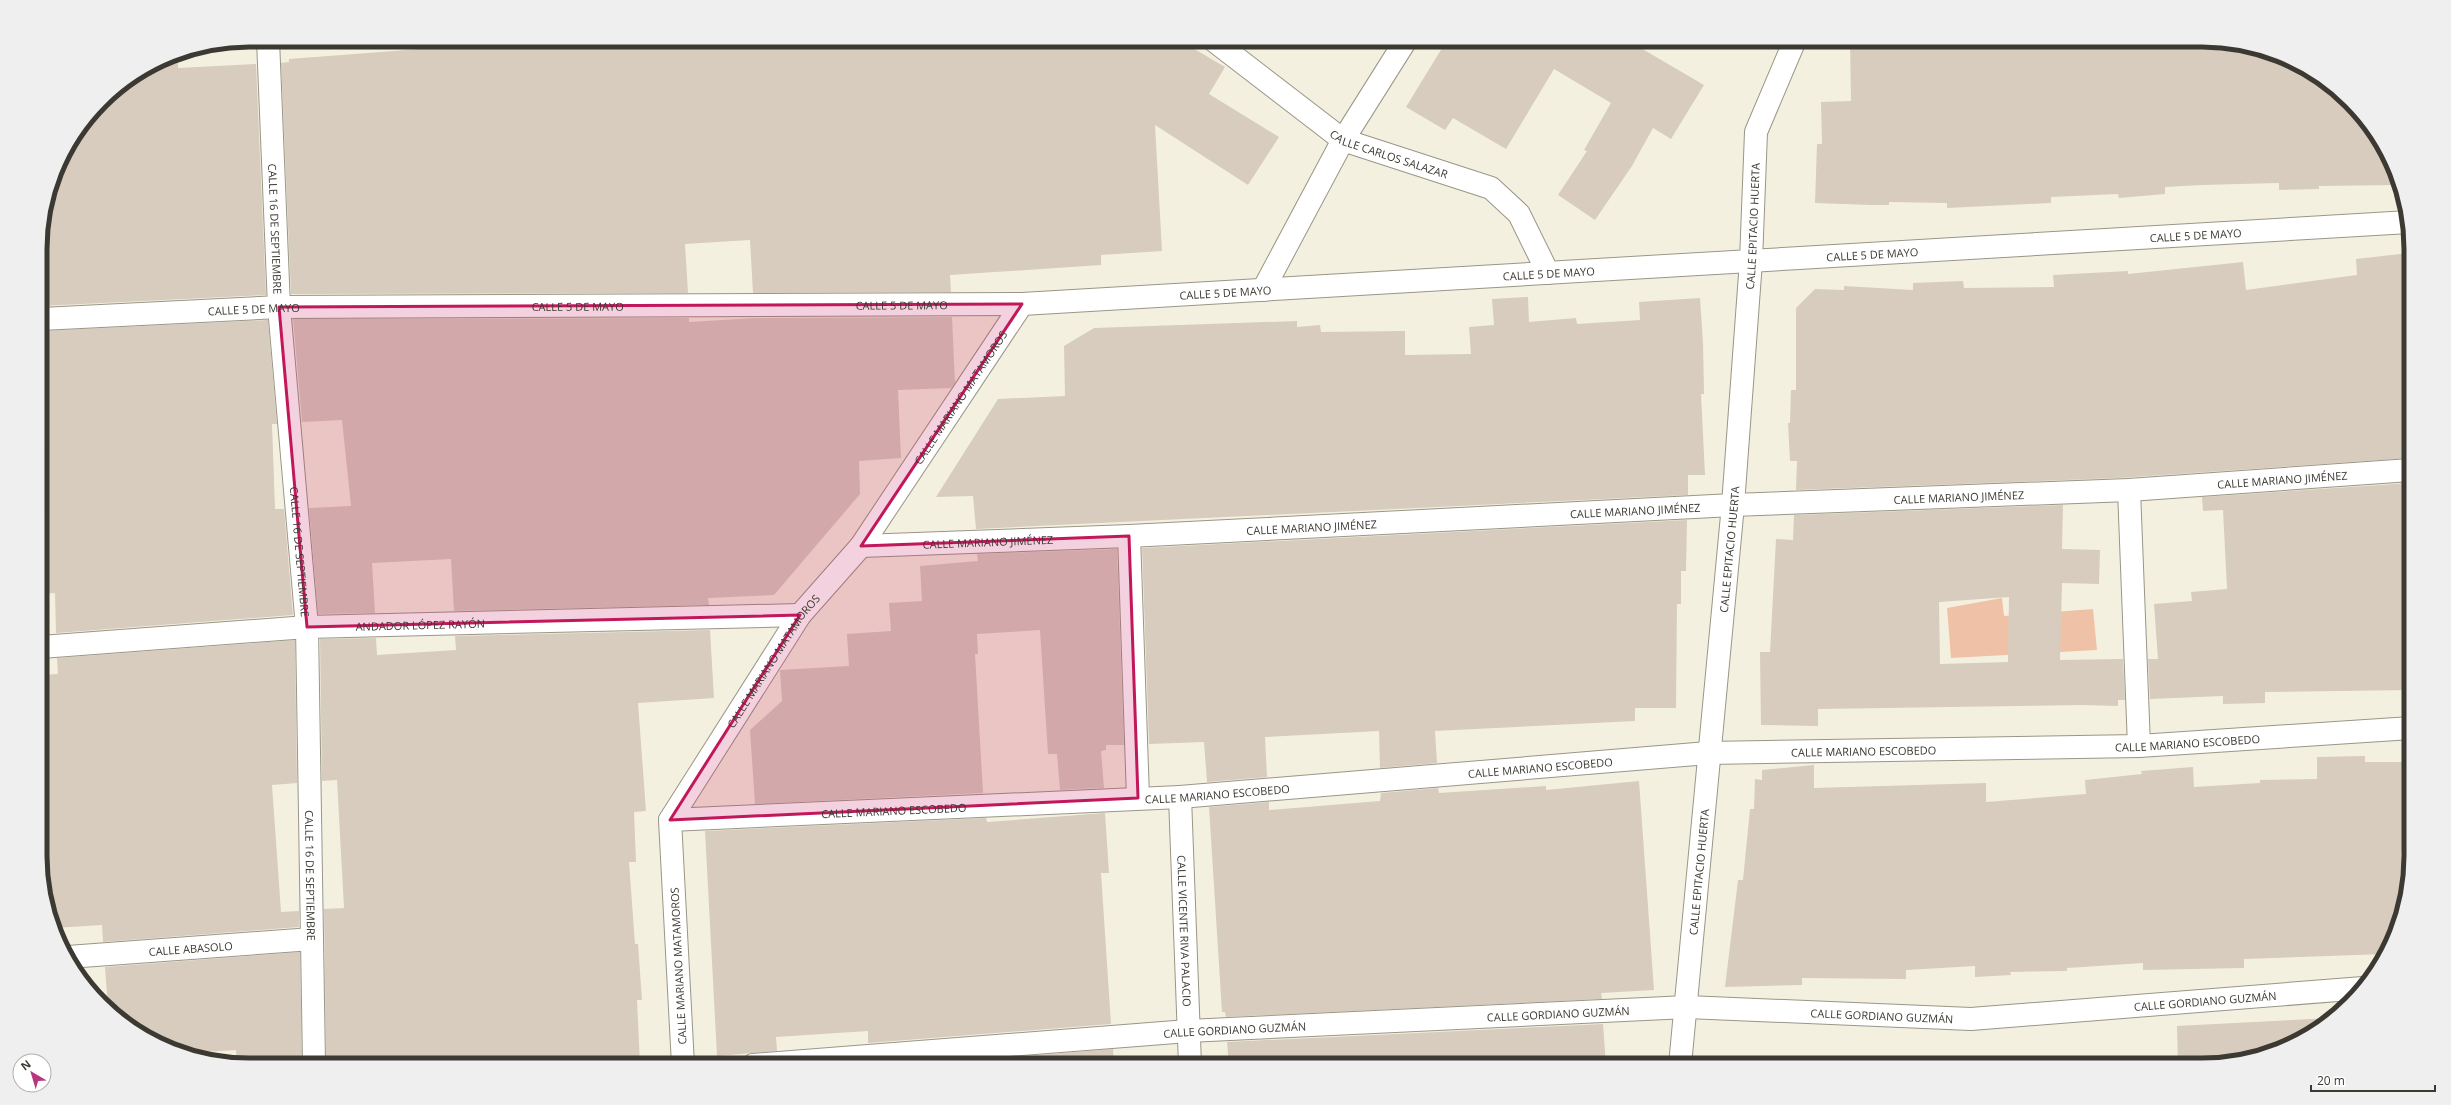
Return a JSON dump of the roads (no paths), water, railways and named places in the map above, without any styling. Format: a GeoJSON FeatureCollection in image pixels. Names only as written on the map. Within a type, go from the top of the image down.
{"type":"FeatureCollection","features":[{"type":"Feature","properties":{"kind":"street","name":"CALLE 16 DE SEPTIEMBRE"},"geometry":{"type":"LineString","coordinates":[[268,47],[279,307],[307,627],[314,1058]]}},
{"type":"Feature","properties":{"kind":"street","name":"CALLE CARLOS SALAZAR"},"geometry":{"type":"LineString","coordinates":[[1222,47],[1343,140],[1491,188],[1519,214],[1548,273]]}},
{"type":"Feature","properties":{"kind":"street"},"geometry":{"type":"LineString","coordinates":[[1263,290],[1343,140],[1402,47]]}},
{"type":"Feature","properties":{"kind":"street","name":"CALLE EPITACIO HUERTA"},"geometry":{"type":"LineString","coordinates":[[1681,1058],[1687,1007],[1708,752],[1733,505],[1751,261],[1756,132],[1792,47]]}},
{"type":"Feature","properties":{"kind":"street","name":"CALLE 5 DE MAYO"},"geometry":{"type":"LineString","coordinates":[[47,319],[279,307],[1022,304],[2402,222]]}},
{"type":"Feature","properties":{"kind":"street","name":"CALLE MARIANO MATAMOROS"},"geometry":{"type":"LineString","coordinates":[[683,1058],[670,820],[800,615],[861,546],[1022,304]]}},
{"type":"Feature","properties":{"kind":"street","name":"CALLE MARIANO JIMÉNEZ"},"geometry":{"type":"LineString","coordinates":[[861,546],[1129,536],[1733,505],[2128,490],[2404,470]]}},
{"type":"Feature","properties":{"kind":"street"},"geometry":{"type":"LineString","coordinates":[[2128,490],[2139,746]]}},
{"type":"Feature","properties":{"kind":"street"},"geometry":{"type":"LineString","coordinates":[[1129,536],[1138,798]]}},
{"type":"Feature","properties":{"kind":"street","name":"ANDADOR LÓPEZ RAYÓN"},"geometry":{"type":"LineString","coordinates":[[47,647],[307,627],[800,615]]}},
{"type":"Feature","properties":{"kind":"street","name":"CALLE MARIANO ESCOBEDO"},"geometry":{"type":"LineString","coordinates":[[670,820],[1180,797],[1708,752],[2139,746],[2404,728]]}},
{"type":"Feature","properties":{"kind":"street","name":"CALLE VICENTE RIVA PALACIO"},"geometry":{"type":"LineString","coordinates":[[1180,797],[1190,1058]]}},
{"type":"Feature","properties":{"kind":"street","name":"CALLE ABASOLO"},"geometry":{"type":"LineString","coordinates":[[74,957],[312,939]]}},
{"type":"Feature","properties":{"kind":"street","name":"CALLE GORDIANO GUZMÁN"},"geometry":{"type":"LineString","coordinates":[[843,1058],[1188,1031],[1687,1007],[1971,1019],[2354,989]]}}]}
